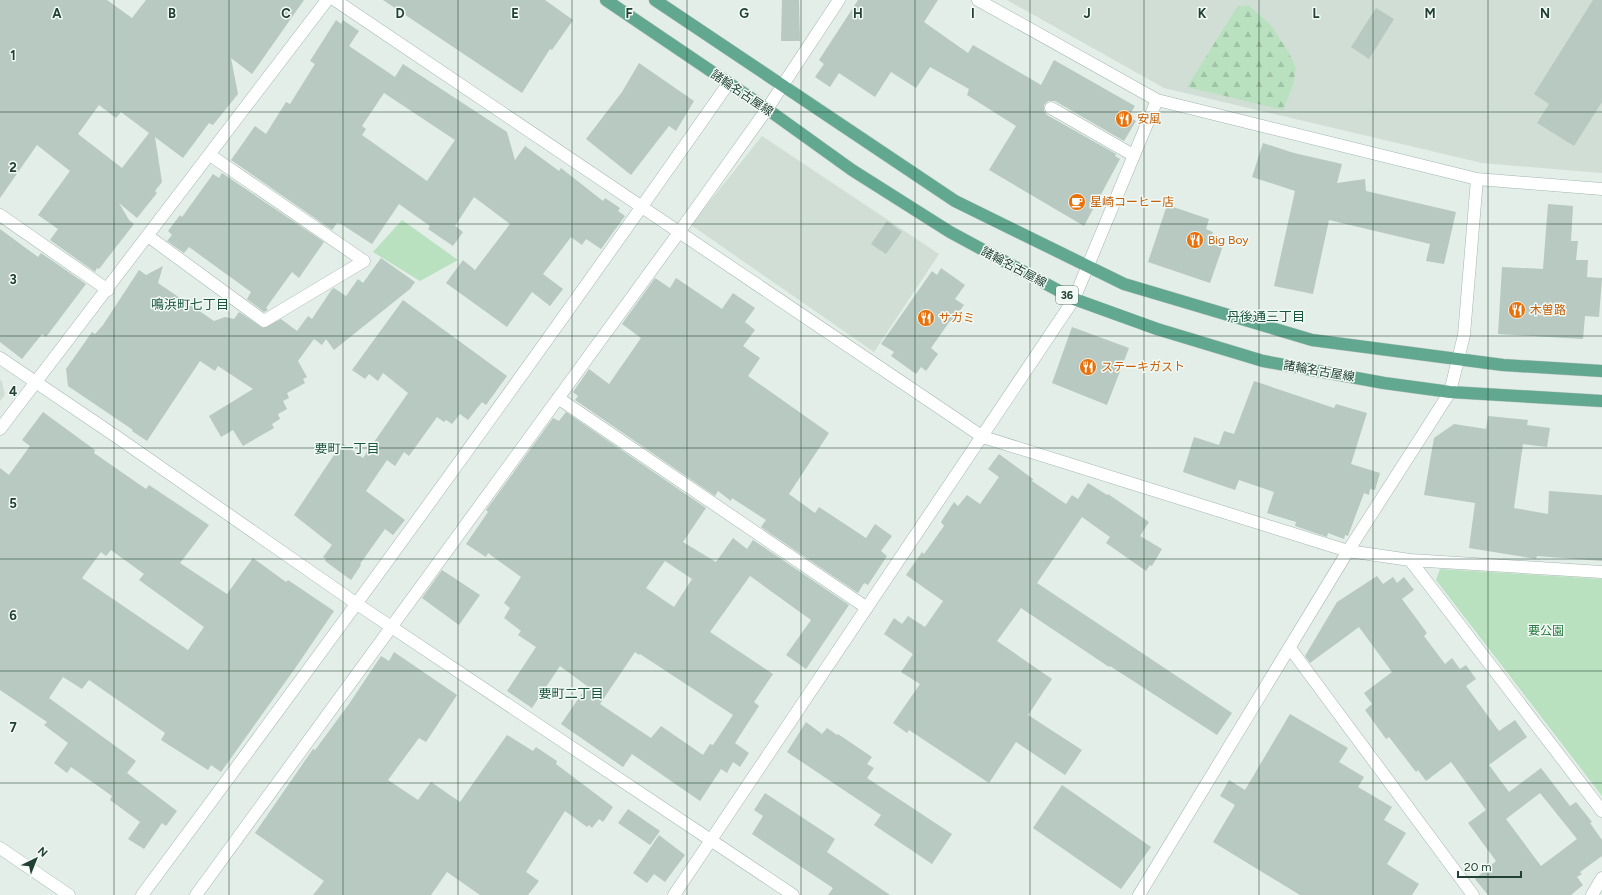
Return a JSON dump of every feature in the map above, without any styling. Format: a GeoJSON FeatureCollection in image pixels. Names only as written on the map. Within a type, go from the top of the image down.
{"type":"FeatureCollection","features":[{"type":"Feature","properties":{"kind":"main road","name":"諸輪名古屋線"},"geometry":{"type":"LineString","coordinates":[[606,0],[767,109],[852,170],[950,232],[1074,299],[1157,329],[1263,361],[1384,383],[1450,392],[1602,401]]}},
{"type":"Feature","properties":{"kind":"main road"},"geometry":{"type":"LineString","coordinates":[[655,0],[955,202],[1124,284],[1312,340],[1503,365],[1602,371]]}},
{"type":"Feature","properties":{"kind":"street"},"geometry":{"type":"LineString","coordinates":[[0,429],[108,290],[327,0]]}},
{"type":"Feature","properties":{"kind":"street"},"geometry":{"type":"LineString","coordinates":[[335,0],[680,231],[983,437],[1348,551],[1410,560],[1602,572]]}},
{"type":"Feature","properties":{"kind":"street"},"geometry":{"type":"LineString","coordinates":[[196,895],[680,231],[783,86],[839,0]]}},
{"type":"Feature","properties":{"kind":"street"},"geometry":{"type":"LineString","coordinates":[[978,0],[1157,100],[1477,179],[1602,188]]}},
{"type":"Feature","properties":{"kind":"street"},"geometry":{"type":"LineString","coordinates":[[142,895],[357,604],[728,84]]}},
{"type":"Feature","properties":{"kind":"street"},"geometry":{"type":"LineString","coordinates":[[674,895],[983,437],[1074,299],[1157,100]]}},
{"type":"Feature","properties":{"kind":"street"},"geometry":{"type":"LineString","coordinates":[[1051,108],[1133,155]]}},
{"type":"Feature","properties":{"kind":"street"},"geometry":{"type":"LineString","coordinates":[[148,236],[264,320],[364,261],[210,155]]}},
{"type":"Feature","properties":{"kind":"street"},"geometry":{"type":"LineString","coordinates":[[1139,895],[1348,551],[1450,392],[1464,335],[1477,179]]}},
{"type":"Feature","properties":{"kind":"street"},"geometry":{"type":"LineString","coordinates":[[0,215],[108,290]]}},
{"type":"Feature","properties":{"kind":"street"},"geometry":{"type":"LineString","coordinates":[[0,358],[118,437],[357,604],[793,895]]}},
{"type":"Feature","properties":{"kind":"street"},"geometry":{"type":"LineString","coordinates":[[558,398],[867,608]]}},
{"type":"Feature","properties":{"kind":"street"},"geometry":{"type":"LineString","coordinates":[[1410,560],[1602,811]]}},
{"type":"Feature","properties":{"kind":"street"},"geometry":{"type":"LineString","coordinates":[[1290,648],[1473,895]]}},
{"type":"Feature","properties":{"kind":"street"},"geometry":{"type":"LineString","coordinates":[[0,848],[69,895]]}},
{"type":"Feature","properties":{"kind":"street"},"geometry":{"type":"LineString","coordinates":[[1592,895],[1602,878]]}},
{"type":"Feature","properties":{"kind":"shaded area"},"geometry":{"type":"Polygon","coordinates":[[[1007,0],[1602,0],[1602,173],[1482,163],[1164,88],[1007,0]]]}},
{"type":"Feature","properties":{"kind":"shaded area"},"geometry":{"type":"Polygon","coordinates":[[[762,136],[939,254],[874,352],[691,225],[762,136]]]}},
{"type":"Feature","properties":{"kind":"shaded area"},"geometry":{"type":"Polygon","coordinates":[[[0,380],[2,381],[5,395],[0,401],[0,380]]]}},
{"type":"Feature","properties":{"kind":"green space"},"geometry":{"type":"Polygon","coordinates":[[[1248,5],[1270,24],[1288,51],[1296,68],[1293,85],[1283,110],[1187,87],[1237,7],[1248,5]]]}},
{"type":"Feature","properties":{"kind":"green space"},"geometry":{"type":"Polygon","coordinates":[[[402,220],[458,260],[420,281],[373,252],[402,220]]]}},
{"type":"Feature","properties":{"kind":"green space","name":"要公園"},"geometry":{"type":"Polygon","coordinates":[[[1440,569],[1602,579],[1602,796],[1436,580],[1440,569]]]}},
{"type":"Feature","properties":{"kind":"building"},"geometry":{"type":"Polygon","coordinates":[[[0,0],[107,0],[132,18],[146,0],[304,0],[252,74],[231,58],[238,94],[213,125],[209,123],[183,158],[155,137],[162,182],[155,191],[157,193],[137,218],[119,203],[129,220],[134,224],[99,269],[97,268],[95,272],[50,240],[58,229],[38,215],[70,171],[37,145],[0,198],[0,0]],[[99,105],[78,134],[122,168],[149,133],[121,112],[116,118],[99,105]]]}},
{"type":"Feature","properties":{"kind":"building"},"geometry":{"type":"Polygon","coordinates":[[[383,0],[545,0],[573,20],[552,50],[550,49],[522,93],[383,0]]]}},
{"type":"Feature","properties":{"kind":"building"},"geometry":{"type":"Polygon","coordinates":[[[782,0],[799,0],[800,41],[781,41],[782,0]]]}},
{"type":"Feature","properties":{"kind":"building"},"geometry":{"type":"Polygon","coordinates":[[[858,0],[938,0],[924,22],[968,53],[973,45],[1041,85],[1054,60],[1135,106],[1128,117],[1136,121],[1124,141],[1055,101],[1048,101],[1044,105],[1044,111],[1047,115],[1116,154],[1115,156],[1120,159],[1084,226],[989,170],[1016,126],[967,95],[969,89],[930,67],[916,88],[891,72],[875,97],[839,73],[830,87],[815,77],[824,64],[819,60],[858,0]]]}},
{"type":"Feature","properties":{"kind":"building"},"geometry":{"type":"Polygon","coordinates":[[[1593,0],[1602,0],[1602,102],[1574,146],[1537,123],[1549,104],[1534,94],[1593,0]]]}},
{"type":"Feature","properties":{"kind":"building"},"geometry":{"type":"Polygon","coordinates":[[[1376,8],[1394,19],[1369,59],[1351,47],[1376,8]]]}},
{"type":"Feature","properties":{"kind":"building"},"geometry":{"type":"Polygon","coordinates":[[[336,20],[341,24],[343,20],[359,31],[349,46],[395,77],[403,64],[507,132],[515,160],[525,146],[559,171],[561,168],[603,201],[605,198],[620,208],[618,211],[625,216],[601,249],[586,239],[582,245],[571,237],[543,274],[563,289],[550,306],[532,292],[507,327],[446,283],[463,260],[475,270],[510,224],[474,197],[455,226],[463,232],[453,246],[428,229],[430,226],[399,204],[372,244],[341,224],[337,223],[332,230],[231,160],[255,126],[266,134],[286,102],[290,104],[315,64],[310,61],[336,20]],[[384,93],[362,126],[366,129],[362,135],[427,181],[455,140],[384,93]]]}},
{"type":"Feature","properties":{"kind":"building"},"geometry":{"type":"Polygon","coordinates":[[[639,63],[694,101],[676,131],[669,126],[631,175],[586,139],[622,92],[639,63]]]}},
{"type":"Feature","properties":{"kind":"building"},"geometry":{"type":"Polygon","coordinates":[[[1263,143],[1294,153],[1342,164],[1337,183],[1365,179],[1366,191],[1456,212],[1444,264],[1426,261],[1430,244],[1329,220],[1313,294],[1274,286],[1295,191],[1252,177],[1263,143]]]}},
{"type":"Feature","properties":{"kind":"building"},"geometry":{"type":"Polygon","coordinates":[[[222,173],[324,242],[299,278],[292,272],[266,308],[268,310],[264,312],[247,299],[251,292],[189,247],[184,253],[167,241],[172,235],[168,231],[180,215],[182,217],[213,174],[219,178],[222,173]]]}},
{"type":"Feature","properties":{"kind":"building"},"geometry":{"type":"Polygon","coordinates":[[[1548,204],[1573,206],[1571,241],[1578,241],[1576,260],[1588,260],[1587,277],[1602,278],[1599,317],[1585,316],[1583,339],[1498,334],[1502,267],[1543,269],[1548,204]]]}},
{"type":"Feature","properties":{"kind":"building"},"geometry":{"type":"Polygon","coordinates":[[[1167,205],[1209,219],[1206,229],[1213,232],[1211,239],[1224,243],[1210,283],[1148,262],[1167,205]]]}},
{"type":"Feature","properties":{"kind":"building"},"geometry":{"type":"Polygon","coordinates":[[[887,221],[902,232],[886,254],[871,244],[887,221]]]}},
{"type":"Feature","properties":{"kind":"building"},"geometry":{"type":"Polygon","coordinates":[[[0,229],[38,257],[41,253],[86,284],[46,337],[42,334],[22,359],[0,342],[0,229]]]}},
{"type":"Feature","properties":{"kind":"building"},"geometry":{"type":"Polygon","coordinates":[[[381,258],[415,282],[410,289],[334,350],[326,339],[322,345],[314,339],[298,361],[307,377],[303,379],[305,383],[287,393],[289,398],[283,401],[287,409],[278,414],[280,419],[272,424],[274,428],[243,446],[233,430],[221,437],[209,416],[253,389],[218,366],[215,371],[200,361],[147,441],[68,386],[66,369],[92,332],[95,334],[103,325],[139,270],[146,275],[163,266],[158,283],[214,321],[225,317],[234,319],[239,312],[263,328],[281,319],[297,331],[308,316],[312,319],[332,289],[334,288],[346,296],[358,279],[363,283],[381,258]]]}},
{"type":"Feature","properties":{"kind":"building"},"geometry":{"type":"Polygon","coordinates":[[[941,268],[965,285],[955,299],[964,305],[952,322],[950,321],[931,348],[938,354],[926,371],[921,367],[916,374],[891,356],[894,352],[881,344],[932,271],[937,275],[941,268]]]}},
{"type":"Feature","properties":{"kind":"building"},"geometry":{"type":"Polygon","coordinates":[[[655,278],[670,288],[676,278],[722,309],[733,293],[755,308],[745,322],[755,330],[743,346],[760,358],[748,376],[829,433],[789,494],[815,513],[819,507],[866,538],[875,524],[892,536],[881,551],[887,556],[868,585],[864,583],[858,593],[761,527],[766,520],[732,498],[731,501],[718,491],[715,496],[575,400],[578,396],[573,392],[589,369],[609,384],[641,338],[622,324],[655,278]]]}},
{"type":"Feature","properties":{"kind":"building"},"geometry":{"type":"Polygon","coordinates":[[[403,300],[507,376],[486,405],[482,402],[468,420],[460,414],[452,424],[446,420],[444,422],[437,417],[409,456],[404,452],[395,466],[387,460],[366,491],[405,520],[393,535],[385,529],[360,564],[361,565],[351,580],[325,561],[326,559],[323,557],[332,545],[294,515],[342,443],[363,458],[408,393],[383,373],[378,381],[369,374],[365,379],[352,370],[403,300]]]}},
{"type":"Feature","properties":{"kind":"building"},"geometry":{"type":"Polygon","coordinates":[[[1072,327],[1129,348],[1107,405],[1052,383],[1072,327]]]}},
{"type":"Feature","properties":{"kind":"building"},"geometry":{"type":"Polygon","coordinates":[[[1254,381],[1334,408],[1336,404],[1367,413],[1351,464],[1380,473],[1375,490],[1370,489],[1369,495],[1364,493],[1348,536],[1345,535],[1344,539],[1328,533],[1327,537],[1295,526],[1296,522],[1267,513],[1274,492],[1239,480],[1235,490],[1183,472],[1194,437],[1219,445],[1224,431],[1234,434],[1254,381]]]}},
{"type":"Feature","properties":{"kind":"building"},"geometry":{"type":"Polygon","coordinates":[[[43,412],[95,450],[94,453],[146,489],[149,485],[209,525],[180,563],[227,594],[253,558],[286,582],[288,580],[334,611],[221,772],[211,765],[208,770],[161,740],[165,733],[89,680],[82,689],[63,677],[49,698],[136,761],[127,773],[177,811],[166,826],[162,823],[144,849],[128,839],[140,822],[110,800],[112,796],[71,767],[67,773],[54,763],[68,743],[44,725],[47,722],[0,690],[0,468],[9,475],[30,446],[22,440],[43,412]],[[111,550],[106,556],[101,552],[82,578],[188,650],[204,627],[139,580],[144,574],[111,550]]]}},
{"type":"Feature","properties":{"kind":"building"},"geometry":{"type":"Polygon","coordinates":[[[566,412],[706,508],[683,542],[716,562],[733,538],[747,549],[753,540],[849,605],[806,669],[786,655],[811,620],[750,576],[710,632],[773,674],[754,702],[759,706],[735,743],[749,753],[740,767],[733,762],[727,773],[721,769],[700,801],[632,754],[623,767],[561,724],[587,686],[560,666],[532,708],[507,691],[536,647],[518,635],[521,631],[504,618],[510,608],[504,603],[521,577],[488,553],[486,557],[466,544],[488,512],[486,510],[553,418],[559,421],[566,412]],[[665,561],[646,588],[674,607],[692,579],[665,561]],[[635,652],[600,704],[651,738],[661,726],[703,755],[710,744],[713,745],[733,715],[635,652]]]}},
{"type":"Feature","properties":{"kind":"building"},"geometry":{"type":"Polygon","coordinates":[[[1488,416],[1528,420],[1527,425],[1550,428],[1547,447],[1523,444],[1514,508],[1548,514],[1549,491],[1602,495],[1602,561],[1537,556],[1536,559],[1469,548],[1475,503],[1424,495],[1434,438],[1454,424],[1486,429],[1488,416]]]}},
{"type":"Feature","properties":{"kind":"building"},"geometry":{"type":"Polygon","coordinates":[[[999,454],[1033,479],[1032,481],[1066,504],[1072,495],[1078,499],[1088,483],[1107,495],[1108,494],[1149,522],[1140,536],[1162,549],[1152,566],[1150,565],[1146,571],[1106,543],[1110,537],[1082,517],[1037,583],[1232,713],[1217,735],[1110,666],[1109,667],[1021,608],[997,641],[1052,679],[1028,715],[1082,750],[1065,775],[1016,742],[989,783],[909,730],[907,733],[893,723],[920,684],[901,672],[913,654],[884,634],[894,618],[902,624],[908,616],[925,627],[943,601],[906,575],[922,552],[924,554],[944,526],[941,522],[954,502],[958,506],[967,495],[980,504],[999,477],[988,469],[999,454]]]}},
{"type":"Feature","properties":{"kind":"building"},"geometry":{"type":"Polygon","coordinates":[[[442,570],[480,595],[459,625],[422,598],[442,570]]]}},
{"type":"Feature","properties":{"kind":"building"},"geometry":{"type":"Polygon","coordinates":[[[1377,576],[1383,584],[1393,577],[1397,583],[1404,577],[1414,590],[1402,599],[1427,633],[1424,636],[1445,664],[1452,658],[1460,669],[1466,665],[1476,679],[1466,686],[1499,731],[1515,720],[1527,737],[1489,765],[1509,792],[1541,768],[1570,806],[1576,802],[1592,822],[1590,823],[1602,840],[1602,856],[1580,872],[1582,874],[1577,877],[1583,885],[1571,895],[1488,895],[1475,879],[1496,861],[1468,823],[1486,810],[1451,762],[1426,781],[1418,770],[1416,772],[1389,737],[1386,739],[1365,710],[1372,704],[1364,693],[1392,672],[1359,627],[1310,663],[1305,656],[1337,602],[1377,576]],[[1540,793],[1506,819],[1541,866],[1577,839],[1540,793]]]}},
{"type":"Feature","properties":{"kind":"building"},"geometry":{"type":"Polygon","coordinates":[[[394,652],[457,695],[426,742],[419,738],[388,780],[418,800],[431,782],[460,802],[507,735],[533,751],[536,747],[557,761],[556,764],[613,807],[603,822],[599,819],[592,828],[589,825],[587,827],[565,811],[526,872],[539,881],[528,895],[480,895],[447,872],[431,895],[313,895],[324,881],[255,833],[313,749],[315,750],[349,704],[381,656],[389,661],[394,652]]]}},
{"type":"Feature","properties":{"kind":"building"},"geometry":{"type":"Polygon","coordinates":[[[1290,714],[1348,748],[1339,762],[1364,777],[1358,787],[1392,807],[1384,820],[1406,833],[1387,864],[1419,884],[1412,895],[1300,895],[1213,842],[1235,805],[1220,796],[1229,780],[1245,790],[1290,714]]]}},
{"type":"Feature","properties":{"kind":"building"},"geometry":{"type":"Polygon","coordinates":[[[806,722],[822,734],[827,728],[872,757],[867,764],[874,768],[867,778],[952,834],[932,864],[874,825],[881,815],[787,752],[806,722]]]}},
{"type":"Feature","properties":{"kind":"building"},"geometry":{"type":"Polygon","coordinates":[[[1062,785],[1151,847],[1121,889],[1033,828],[1062,785]]]}},
{"type":"Feature","properties":{"kind":"building"},"geometry":{"type":"Polygon","coordinates":[[[765,793],[835,839],[827,852],[890,895],[828,895],[833,888],[752,834],[763,816],[754,810],[765,793]]]}},
{"type":"Feature","properties":{"kind":"building"},"geometry":{"type":"Polygon","coordinates":[[[628,809],[660,831],[650,845],[618,823],[628,809]]]}},
{"type":"Feature","properties":{"kind":"building"},"geometry":{"type":"Polygon","coordinates":[[[659,835],[685,855],[665,882],[654,874],[647,883],[633,873],[659,835]]]}},
{"type":"Feature","properties":{"kind":"place","name":"安風"},"geometry":{"type":"Point","coordinates":[1124,119]}},
{"type":"Feature","properties":{"kind":"place","name":"星崎コーヒー店"},"geometry":{"type":"Point","coordinates":[1077,202]}},
{"type":"Feature","properties":{"kind":"place","name":"Big Boy"},"geometry":{"type":"Point","coordinates":[1195,240]}},
{"type":"Feature","properties":{"kind":"place","name":"木曽路"},"geometry":{"type":"Point","coordinates":[1517,310]}},
{"type":"Feature","properties":{"kind":"place","name":"サガミ"},"geometry":{"type":"Point","coordinates":[926,318]}},
{"type":"Feature","properties":{"kind":"place","name":"ステーキガスト"},"geometry":{"type":"Point","coordinates":[1088,367]}},
{"type":"Feature","properties":{"kind":"district","name":"鳴浜町七丁目"},"geometry":{"type":"Point","coordinates":[190,304]}},
{"type":"Feature","properties":{"kind":"district","name":"丹後通三丁目"},"geometry":{"type":"Point","coordinates":[1266,316]}},
{"type":"Feature","properties":{"kind":"district","name":"要町一丁目"},"geometry":{"type":"Point","coordinates":[347,448]}},
{"type":"Feature","properties":{"kind":"district","name":"要町二丁目"},"geometry":{"type":"Point","coordinates":[571,693]}}]}
